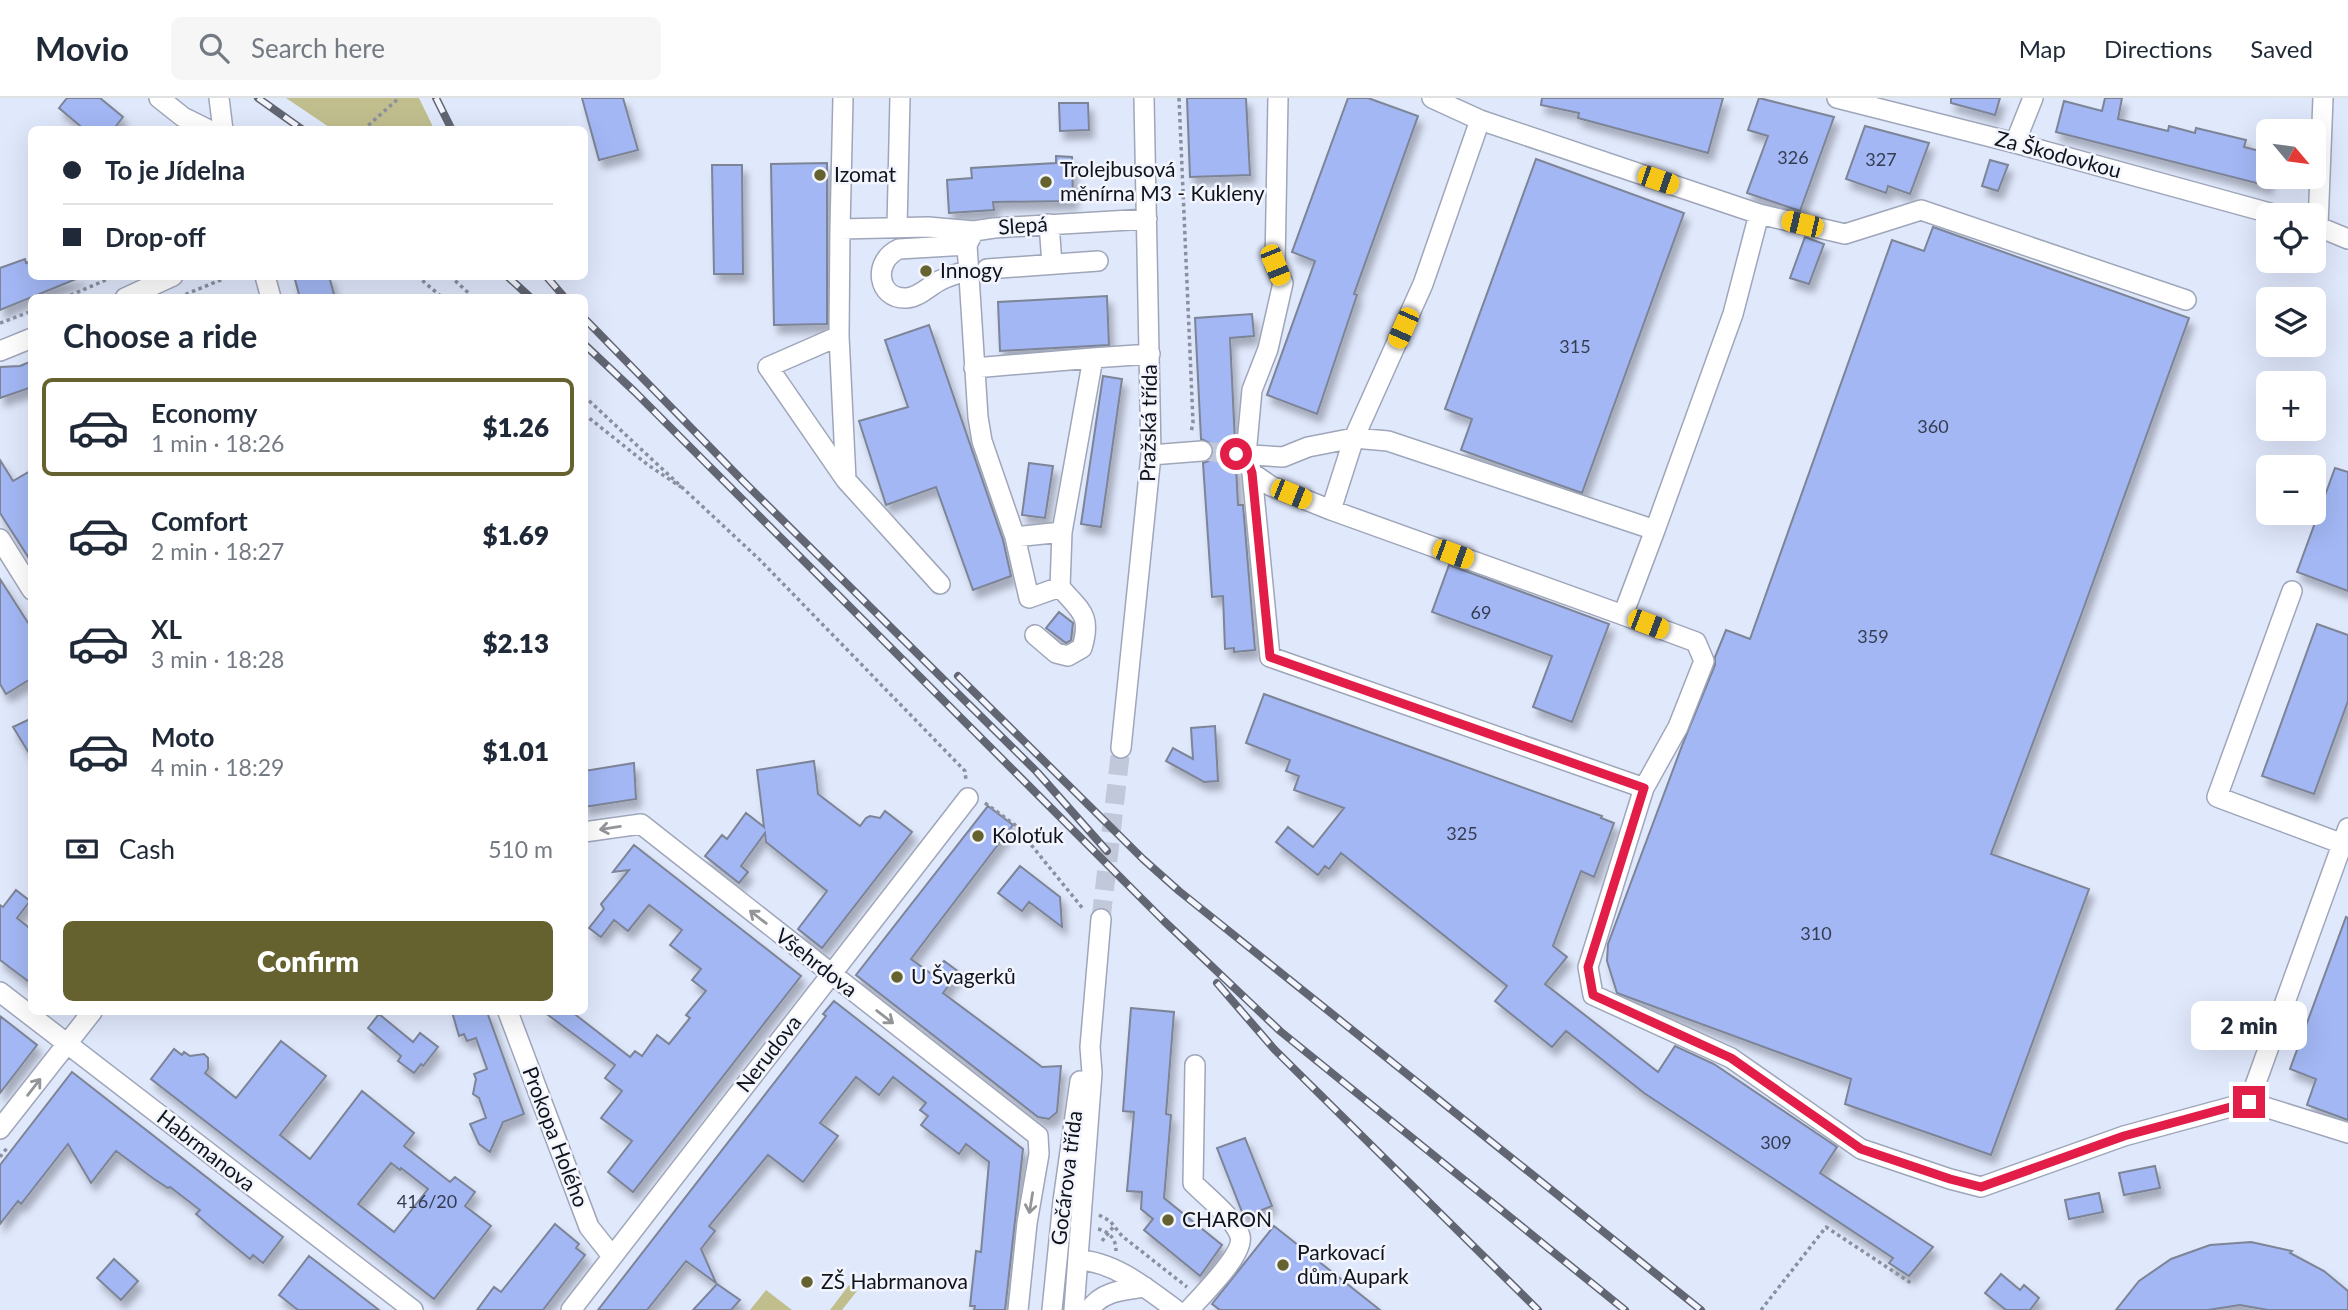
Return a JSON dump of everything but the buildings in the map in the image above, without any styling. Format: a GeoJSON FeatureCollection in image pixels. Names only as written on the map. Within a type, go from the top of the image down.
{"type":"FeatureCollection","features":[{"type":"Feature","properties":{"kind":"street"},"geometry":{"type":"LineString","coordinates":[[159,98],[183,117],[201,126]]}},
{"type":"Feature","properties":{"kind":"street"},"geometry":{"type":"LineString","coordinates":[[219,98],[222,126]]}},
{"type":"Feature","properties":{"kind":"street"},"geometry":{"type":"LineString","coordinates":[[843,98],[839,336],[846,481]]}},
{"type":"Feature","properties":{"kind":"street"},"geometry":{"type":"LineString","coordinates":[[897,227],[900,98]]}},
{"type":"Feature","properties":{"kind":"street","name":"Pražská třída"},"geometry":{"type":"LineString","coordinates":[[1121,748],[1151,455],[1144,98]]}},
{"type":"Feature","properties":{"kind":"street"},"geometry":{"type":"LineString","coordinates":[[1278,98],[1275,265],[1283,283],[1268,349],[1252,390],[1244,461],[1270,657],[1644,788]]}},
{"type":"Feature","properties":{"kind":"street"},"geometry":{"type":"LineString","coordinates":[[1432,98],[1480,120],[1759,214],[1845,234],[1921,210],[2186,300]]}},
{"type":"Feature","properties":{"kind":"street","name":"Za Škodovkou"},"geometry":{"type":"LineString","coordinates":[[1838,98],[2256,209]]}},
{"type":"Feature","properties":{"kind":"street"},"geometry":{"type":"LineString","coordinates":[[2015,143],[2033,98]]}},
{"type":"Feature","properties":{"kind":"street"},"geometry":{"type":"LineString","coordinates":[[2317,203],[2323,98]]}},
{"type":"Feature","properties":{"kind":"street"},"geometry":{"type":"LineString","coordinates":[[1331,510],[1354,438],[1423,284],[1480,120]]}},
{"type":"Feature","properties":{"kind":"street"},"geometry":{"type":"LineString","coordinates":[[1623,615],[1733,314],[1759,214]]}},
{"type":"Feature","properties":{"kind":"street","name":"Slepá"},"geometry":{"type":"LineString","coordinates":[[970,238],[1049,224],[1147,219]]}},
{"type":"Feature","properties":{"kind":"street"},"geometry":{"type":"LineString","coordinates":[[1049,224],[1052,264]]}},
{"type":"Feature","properties":{"kind":"street"},"geometry":{"type":"LineString","coordinates":[[840,229],[928,226],[970,238]]}},
{"type":"Feature","properties":{"kind":"street"},"geometry":{"type":"LineString","coordinates":[[2326,230],[2348,239]]}},
{"type":"Feature","properties":{"kind":"street"},"geometry":{"type":"LineString","coordinates":[[970,238],[899,249],[891,253],[882,264],[884,286],[895,296],[908,298],[942,279],[977,270],[1098,261]]}},
{"type":"Feature","properties":{"kind":"street"},"geometry":{"type":"LineString","coordinates":[[970,238],[977,270],[970,303],[982,441],[1015,537],[1029,598],[1060,587]]}},
{"type":"Feature","properties":{"kind":"street"},"geometry":{"type":"LineString","coordinates":[[134,294],[164,280]]}},
{"type":"Feature","properties":{"kind":"street"},"geometry":{"type":"LineString","coordinates":[[839,336],[768,367],[846,481],[940,584]]}},
{"type":"Feature","properties":{"kind":"street"},"geometry":{"type":"LineString","coordinates":[[0,351],[28,340]]}},
{"type":"Feature","properties":{"kind":"street"},"geometry":{"type":"LineString","coordinates":[[974,368],[1150,354]]}},
{"type":"Feature","properties":{"kind":"street"},"geometry":{"type":"LineString","coordinates":[[1035,635],[1056,653],[1068,656],[1082,648],[1087,630],[1086,618],[1060,587],[1062,532],[1093,358]]}},
{"type":"Feature","properties":{"kind":"street"},"geometry":{"type":"LineString","coordinates":[[1244,461],[1283,457],[1308,447],[1354,438],[1388,441],[1655,530]]}},
{"type":"Feature","properties":{"kind":"street"},"geometry":{"type":"LineString","coordinates":[[1151,455],[1195,452]]}},
{"type":"Feature","properties":{"kind":"street"},"geometry":{"type":"LineString","coordinates":[[1244,461],[1270,486],[1696,642],[1704,661],[1678,727],[1644,788],[1588,967],[1593,995],[1731,1058],[1861,1149],[1981,1187],[2124,1136],[2249,1102],[2348,1133]]}},
{"type":"Feature","properties":{"kind":"street"},"geometry":{"type":"LineString","coordinates":[[1015,537],[1062,532]]}},
{"type":"Feature","properties":{"kind":"street"},"geometry":{"type":"LineString","coordinates":[[0,539],[28,584]]}},
{"type":"Feature","properties":{"kind":"street"},"geometry":{"type":"LineString","coordinates":[[2249,1102],[2346,839],[2217,797],[2292,591]]}},
{"type":"Feature","properties":{"kind":"street","name":"Nerudova"},"geometry":{"type":"LineString","coordinates":[[571,1310],[968,799]]}},
{"type":"Feature","properties":{"kind":"street","name":"Všehrdova"},"geometry":{"type":"LineString","coordinates":[[588,831],[641,824],[1038,1136]]}},
{"type":"Feature","properties":{"kind":"street","name":"Gočárova třída"},"geometry":{"type":"LineString","coordinates":[[1074,1310],[1092,1073],[1090,1047],[1095,917]]}},
{"type":"Feature","properties":{"kind":"street","name":"Habrmanova"},"geometry":{"type":"LineString","coordinates":[[0,992],[28,1014]]}},
{"type":"Feature","properties":{"kind":"street","name":"Habrmanova"},"geometry":{"type":"LineString","coordinates":[[30,1015],[413,1310]]}},
{"type":"Feature","properties":{"kind":"street"},"geometry":{"type":"LineString","coordinates":[[0,1129],[90,1015]]}},
{"type":"Feature","properties":{"kind":"street","name":"Prokopa Holého"},"geometry":{"type":"LineString","coordinates":[[509,1015],[589,1227],[612,1256]]}},
{"type":"Feature","properties":{"kind":"street","name":"Gočárova třída"},"geometry":{"type":"LineString","coordinates":[[1052,1310],[1077,1094],[1090,1047]]}},
{"type":"Feature","properties":{"kind":"street"},"geometry":{"type":"LineString","coordinates":[[1195,1065],[1193,1183],[1230,1220],[1241,1239],[1241,1245],[1232,1260],[1195,1303]]}},
{"type":"Feature","properties":{"kind":"street","name":"Gočárova třída"},"geometry":{"type":"LineString","coordinates":[[1018,1310],[1027,1223],[1039,1154],[1038,1136]]}},
{"type":"Feature","properties":{"kind":"street"},"geometry":{"type":"LineString","coordinates":[[1054,1288],[1078,1259],[1090,1260],[1102,1264],[1148,1297],[1176,1310]]}},
{"type":"Feature","properties":{"kind":"street"},"geometry":{"type":"LineString","coordinates":[[1089,1310],[1102,1297],[1118,1291],[1148,1297]]}},
{"type":"Feature","properties":{"kind":"path"},"geometry":{"type":"LineString","coordinates":[[367,126],[398,98]]}},
{"type":"Feature","properties":{"kind":"path"},"geometry":{"type":"LineString","coordinates":[[1179,98],[1195,452]]}},
{"type":"Feature","properties":{"kind":"path"},"geometry":{"type":"LineString","coordinates":[[73,294],[106,280]]}},
{"type":"Feature","properties":{"kind":"path"},"geometry":{"type":"LineString","coordinates":[[187,294],[221,280]]}},
{"type":"Feature","properties":{"kind":"path"},"geometry":{"type":"LineString","coordinates":[[422,280],[438,294]]}},
{"type":"Feature","properties":{"kind":"path"},"geometry":{"type":"LineString","coordinates":[[454,280],[470,294]]}},
{"type":"Feature","properties":{"kind":"path"},"geometry":{"type":"LineString","coordinates":[[0,323],[28,312]]}},
{"type":"Feature","properties":{"kind":"path"},"geometry":{"type":"LineString","coordinates":[[588,400],[761,560],[965,771]]}},
{"type":"Feature","properties":{"kind":"path"},"geometry":{"type":"LineString","coordinates":[[588,417],[648,465],[692,495]]}},
{"type":"Feature","properties":{"kind":"path"},"geometry":{"type":"LineString","coordinates":[[968,799],[988,804],[1015,825],[1095,917]]}},
{"type":"Feature","properties":{"kind":"path"},"geometry":{"type":"LineString","coordinates":[[1094,1213],[1114,1225],[1122,1236],[1195,1303]]}},
{"type":"Feature","properties":{"kind":"path"},"geometry":{"type":"LineString","coordinates":[[1102,1241],[1114,1225]]}},
{"type":"Feature","properties":{"kind":"path"},"geometry":{"type":"LineString","coordinates":[[1761,1310],[1826,1227],[1911,1283]]}},
{"type":"Feature","properties":{"kind":"path"},"geometry":{"type":"LineString","coordinates":[[1087,1228],[1108,1233],[1116,1243],[1114,1256]]}},
{"type":"Feature","properties":{"kind":"shaded area"},"geometry":{"type":"Polygon","coordinates":[[[286,98],[419,98],[433,126],[328,126],[286,98]]]}},
{"type":"Feature","properties":{"kind":"shaded area"},"geometry":{"type":"Polygon","coordinates":[[[849,1285],[857,1291],[842,1310],[830,1310],[849,1285]]]}},
{"type":"Feature","properties":{"kind":"shaded area"},"geometry":{"type":"Polygon","coordinates":[[[766,1290],[792,1310],[750,1310],[766,1290]]]}},
{"type":"Feature","properties":{"kind":"tunnel"},"geometry":{"type":"LineString","coordinates":[[1202,451],[1236,454]]}},
{"type":"Feature","properties":{"kind":"tunnel"},"geometry":{"type":"LineString","coordinates":[[1101,919],[1121,748]]}},
{"type":"Feature","properties":{"kind":"railway"},"geometry":{"type":"LineString","coordinates":[[258,98],[297,126]]}},
{"type":"Feature","properties":{"kind":"railway"},"geometry":{"type":"LineString","coordinates":[[436,98],[450,126]]}},
{"type":"Feature","properties":{"kind":"railway"},"geometry":{"type":"LineString","coordinates":[[511,280],[527,294]]}},
{"type":"Feature","properties":{"kind":"railway"},"geometry":{"type":"LineString","coordinates":[[549,280],[562,294]]}},
{"type":"Feature","properties":{"kind":"railway"},"geometry":{"type":"LineString","coordinates":[[588,322],[743,481],[1037,772],[1107,851]]}},
{"type":"Feature","properties":{"kind":"railway"},"geometry":{"type":"LineString","coordinates":[[588,348],[1164,921],[1280,1031],[1625,1310]]}},
{"type":"Feature","properties":{"kind":"railway"},"geometry":{"type":"LineString","coordinates":[[958,676],[1143,859],[1179,891],[1701,1310]]}},
{"type":"Feature","properties":{"kind":"railway"},"geometry":{"type":"LineString","coordinates":[[1217,983],[1274,1049],[1538,1310]]}},
{"type":"Feature","properties":{"kind":"place","name":"Izomat"},"geometry":{"type":"Point","coordinates":[820,175]}},
{"type":"Feature","properties":{"kind":"place","name":"Trolejbusová měnírna M3 - Kukleny"},"geometry":{"type":"Point","coordinates":[1046,182]}},
{"type":"Feature","properties":{"kind":"place","name":"Innogy"},"geometry":{"type":"Point","coordinates":[926,271]}},
{"type":"Feature","properties":{"kind":"place","name":"Koloťuk"},"geometry":{"type":"Point","coordinates":[978,836]}},
{"type":"Feature","properties":{"kind":"place","name":"U Švagerků"},"geometry":{"type":"Point","coordinates":[897,977]}},
{"type":"Feature","properties":{"kind":"place","name":"CHARON"},"geometry":{"type":"Point","coordinates":[1168,1220]}},
{"type":"Feature","properties":{"kind":"place","name":"Parkovací dům Aupark"},"geometry":{"type":"Point","coordinates":[1283,1265]}},
{"type":"Feature","properties":{"kind":"place","name":"ZŠ Habrmanova"},"geometry":{"type":"Point","coordinates":[807,1282]}},
{"type":"Feature","properties":{"kind":"route"},"geometry":{"type":"LineString","coordinates":[[1236,454],[1246,455],[1252,473],[1270,657],[1644,788],[1588,967],[1593,995],[1731,1058],[1861,1149],[1981,1187],[2124,1136],[2249,1102]]}}]}
